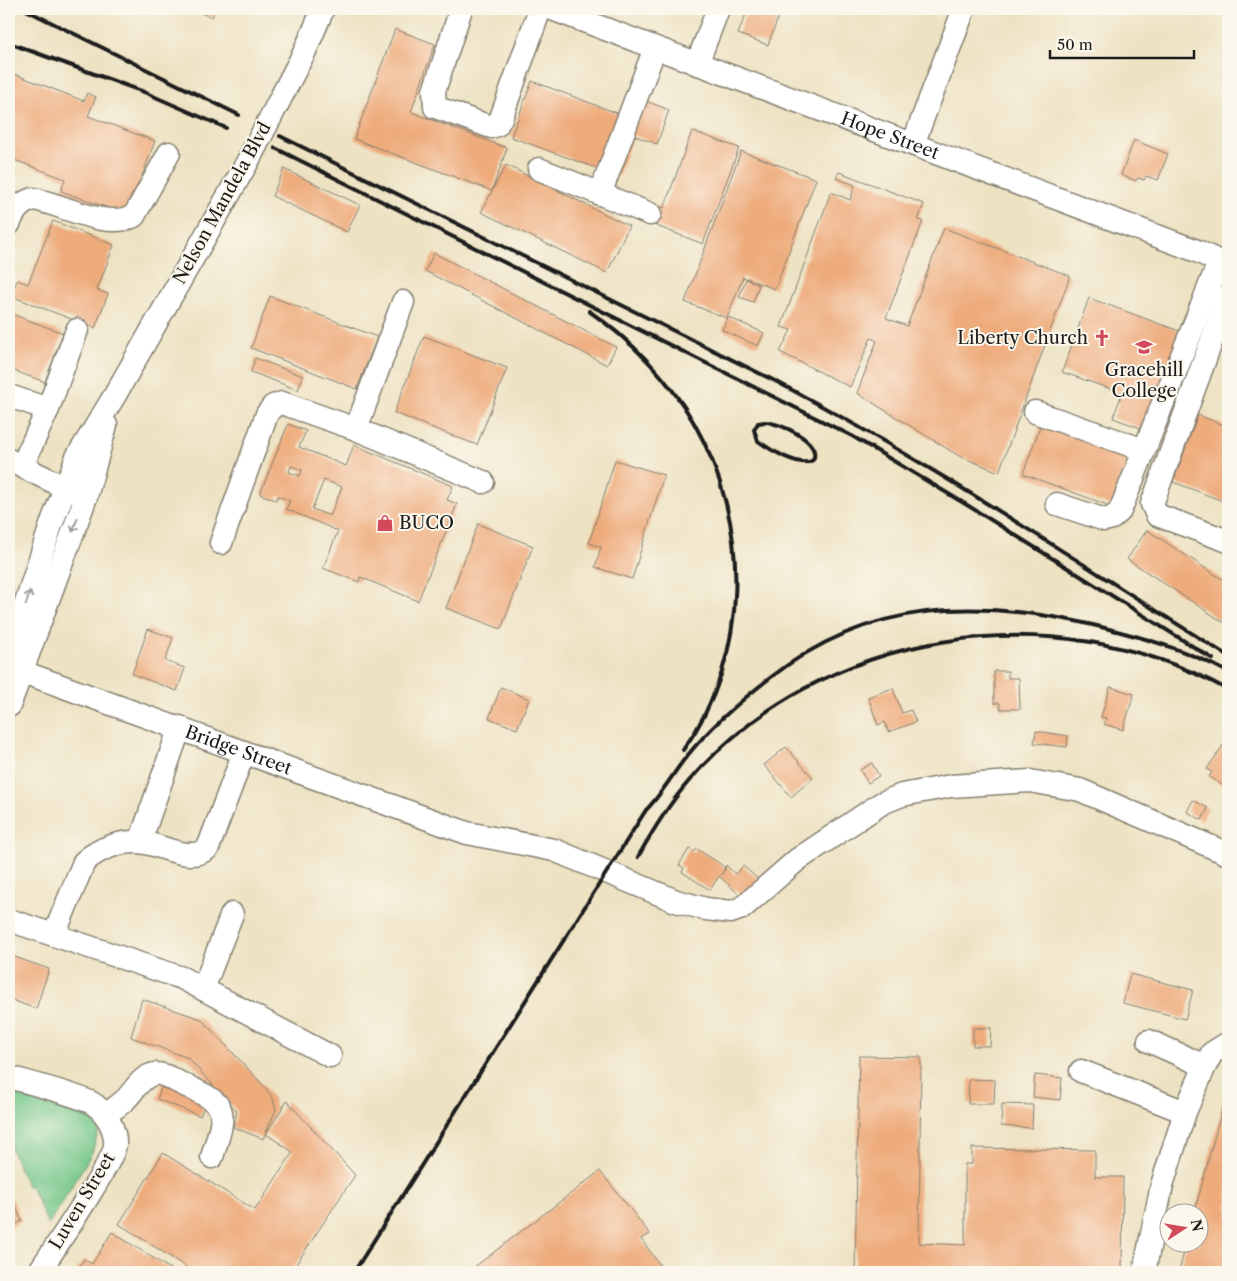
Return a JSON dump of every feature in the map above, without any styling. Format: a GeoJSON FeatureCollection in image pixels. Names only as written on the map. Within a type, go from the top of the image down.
{"type":"FeatureCollection","features":[{"type":"Feature","properties":{"kind":"street","name":"Nelson Mandela Blvd"},"geometry":{"type":"LineString","coordinates":[[9,654],[77,457],[119,388],[248,161],[305,51],[323,9]]}},
{"type":"Feature","properties":{"kind":"street"},"geometry":{"type":"LineString","coordinates":[[461,9],[434,91],[435,107],[491,127],[497,125],[501,118],[540,9]]}},
{"type":"Feature","properties":{"kind":"street","name":"Hope Street"},"geometry":{"type":"LineString","coordinates":[[552,9],[1197,251],[1224,264]]}},
{"type":"Feature","properties":{"kind":"street"},"geometry":{"type":"LineString","coordinates":[[697,64],[718,9]]}},
{"type":"Feature","properties":{"kind":"street"},"geometry":{"type":"LineString","coordinates":[[913,144],[964,9]]}},
{"type":"Feature","properties":{"kind":"street"},"geometry":{"type":"LineString","coordinates":[[600,194],[655,48]]}},
{"type":"Feature","properties":{"kind":"street"},"geometry":{"type":"LineString","coordinates":[[9,224],[18,208],[33,199],[88,215],[126,220],[134,216],[170,153]]}},
{"type":"Feature","properties":{"kind":"street"},"geometry":{"type":"LineString","coordinates":[[539,170],[650,214]]}},
{"type":"Feature","properties":{"kind":"street"},"geometry":{"type":"LineString","coordinates":[[1057,504],[1105,520],[1117,516],[1224,264]]}},
{"type":"Feature","properties":{"kind":"street"},"geometry":{"type":"LineString","coordinates":[[1228,296],[1152,504],[1158,515],[1228,541]]}},
{"type":"Feature","properties":{"kind":"street"},"geometry":{"type":"LineString","coordinates":[[356,429],[404,302]]}},
{"type":"Feature","properties":{"kind":"street"},"geometry":{"type":"LineString","coordinates":[[77,330],[48,409],[15,463],[86,497]]}},
{"type":"Feature","properties":{"kind":"street","name":"Nelson Mandela Blvd"},"geometry":{"type":"LineString","coordinates":[[9,706],[15,670],[86,497],[119,388]]}},
{"type":"Feature","properties":{"kind":"street"},"geometry":{"type":"LineString","coordinates":[[9,396],[48,409]]}},
{"type":"Feature","properties":{"kind":"street"},"geometry":{"type":"LineString","coordinates":[[220,543],[267,414],[274,406],[282,403],[356,429],[483,482]]}},
{"type":"Feature","properties":{"kind":"street"},"geometry":{"type":"LineString","coordinates":[[1035,412],[1144,450]]}},
{"type":"Feature","properties":{"kind":"street","name":"Bridge Street"},"geometry":{"type":"LineString","coordinates":[[15,670],[467,833],[554,850],[676,901],[724,912],[742,908],[796,860],[882,803],[902,795],[951,786],[1030,781],[1080,790],[1228,854]]}},
{"type":"Feature","properties":{"kind":"street"},"geometry":{"type":"LineString","coordinates":[[140,842],[180,728]]}},
{"type":"Feature","properties":{"kind":"street"},"geometry":{"type":"LineString","coordinates":[[54,935],[84,862],[93,854],[111,846],[140,842],[190,854],[205,850],[244,752]]}},
{"type":"Feature","properties":{"kind":"street"},"geometry":{"type":"LineString","coordinates":[[204,989],[232,914]]}},
{"type":"Feature","properties":{"kind":"street"},"geometry":{"type":"LineString","coordinates":[[9,920],[182,978],[330,1056]]}},
{"type":"Feature","properties":{"kind":"street"},"geometry":{"type":"LineString","coordinates":[[1149,1041],[1204,1066]]}},
{"type":"Feature","properties":{"kind":"street"},"geometry":{"type":"LineString","coordinates":[[1144,1272],[1162,1185],[1184,1112],[1204,1066],[1212,1053],[1228,1043]]}},
{"type":"Feature","properties":{"kind":"street"},"geometry":{"type":"LineString","coordinates":[[1082,1071],[1184,1112]]}},
{"type":"Feature","properties":{"kind":"street"},"geometry":{"type":"LineString","coordinates":[[9,1076],[94,1104],[106,1115],[125,1100],[145,1077],[153,1074],[165,1076],[211,1097],[218,1106],[222,1126],[212,1157]]}},
{"type":"Feature","properties":{"kind":"street","name":"Luven Street"},"geometry":{"type":"LineString","coordinates":[[39,1272],[115,1146],[114,1133],[106,1115]]}},
{"type":"Feature","properties":{"kind":"green space"},"geometry":{"type":"Polygon","coordinates":[[[9,1090],[80,1113],[96,1123],[99,1130],[92,1153],[48,1225],[31,1186],[27,1186],[9,1144],[9,1090]]]}},
{"type":"Feature","properties":{"kind":"building"},"geometry":{"type":"Polygon","coordinates":[[[189,9],[215,9],[212,17],[189,9]]]}},
{"type":"Feature","properties":{"kind":"building"},"geometry":{"type":"Polygon","coordinates":[[[748,9],[781,10],[768,45],[738,34],[748,9]]]}},
{"type":"Feature","properties":{"kind":"building"},"geometry":{"type":"Polygon","coordinates":[[[395,29],[435,44],[411,112],[507,148],[492,191],[354,139],[395,29]]]}},
{"type":"Feature","properties":{"kind":"building"},"geometry":{"type":"Polygon","coordinates":[[[9,72],[84,101],[87,93],[96,97],[88,116],[155,141],[128,215],[61,191],[65,179],[9,158],[9,72]]]}},
{"type":"Feature","properties":{"kind":"building"},"geometry":{"type":"Polygon","coordinates":[[[532,81],[638,121],[646,101],[669,110],[657,144],[633,135],[618,176],[511,137],[532,81]]]}},
{"type":"Feature","properties":{"kind":"building"},"geometry":{"type":"Polygon","coordinates":[[[692,131],[739,148],[703,244],[649,223],[656,205],[664,208],[692,131]]]}},
{"type":"Feature","properties":{"kind":"building"},"geometry":{"type":"Polygon","coordinates":[[[1134,140],[1168,154],[1158,180],[1146,176],[1144,180],[1138,178],[1136,181],[1121,175],[1134,140]]]}},
{"type":"Feature","properties":{"kind":"building"},"geometry":{"type":"Polygon","coordinates":[[[741,151],[816,179],[775,289],[743,277],[727,318],[685,302],[741,151]]]}},
{"type":"Feature","properties":{"kind":"building"},"geometry":{"type":"Polygon","coordinates":[[[506,165],[629,226],[607,273],[481,212],[506,165]]]}},
{"type":"Feature","properties":{"kind":"building"},"geometry":{"type":"Polygon","coordinates":[[[284,169],[360,205],[347,232],[272,196],[284,169]]]}},
{"type":"Feature","properties":{"kind":"building"},"geometry":{"type":"Polygon","coordinates":[[[839,172],[924,204],[918,220],[923,221],[886,318],[907,326],[944,228],[1070,276],[999,472],[959,456],[857,393],[877,341],[871,338],[850,387],[780,352],[791,330],[781,327],[831,192],[850,200],[855,185],[836,178],[839,172]]]}},
{"type":"Feature","properties":{"kind":"building"},"geometry":{"type":"Polygon","coordinates":[[[53,221],[114,245],[97,290],[108,294],[95,328],[11,296],[17,280],[28,284],[53,221]]]}},
{"type":"Feature","properties":{"kind":"building"},"geometry":{"type":"Polygon","coordinates":[[[434,253],[616,347],[607,365],[425,271],[434,253]]]}},
{"type":"Feature","properties":{"kind":"building"},"geometry":{"type":"Polygon","coordinates":[[[746,279],[759,285],[753,302],[739,297],[746,279]]]}},
{"type":"Feature","properties":{"kind":"building"},"geometry":{"type":"Polygon","coordinates":[[[270,296],[377,337],[357,389],[251,348],[270,296]]]}},
{"type":"Feature","properties":{"kind":"building"},"geometry":{"type":"Polygon","coordinates":[[[1089,298],[1182,332],[1146,430],[1113,418],[1122,393],[1062,372],[1089,298]]]}},
{"type":"Feature","properties":{"kind":"building"},"geometry":{"type":"Polygon","coordinates":[[[9,313],[63,333],[45,382],[9,369],[9,313]]]}},
{"type":"Feature","properties":{"kind":"building"},"geometry":{"type":"Polygon","coordinates":[[[728,317],[764,333],[758,346],[722,330],[728,317]]]}},
{"type":"Feature","properties":{"kind":"building"},"geometry":{"type":"Polygon","coordinates":[[[424,336],[507,368],[477,445],[394,413],[424,336]]]}},
{"type":"Feature","properties":{"kind":"building"},"geometry":{"type":"Polygon","coordinates":[[[255,358],[303,376],[298,390],[251,372],[255,358]]]}},
{"type":"Feature","properties":{"kind":"building"},"geometry":{"type":"Polygon","coordinates":[[[1198,415],[1228,427],[1228,503],[1173,482],[1198,415]]]}},
{"type":"Feature","properties":{"kind":"building"},"geometry":{"type":"Polygon","coordinates":[[[1042,421],[1131,454],[1113,507],[1023,474],[1042,421]]]}},
{"type":"Feature","properties":{"kind":"building","name":"BUCO"},"geometry":{"type":"Polygon","coordinates":[[[288,424],[306,431],[299,447],[346,466],[354,445],[453,486],[447,500],[457,504],[418,601],[360,577],[359,582],[323,568],[338,531],[286,509],[290,501],[278,496],[276,500],[260,494],[288,424]],[[291,466],[289,472],[300,476],[302,470],[291,466]],[[324,480],[312,509],[330,516],[342,487],[324,480]]]}},
{"type":"Feature","properties":{"kind":"building"},"geometry":{"type":"Polygon","coordinates":[[[615,460],[664,475],[632,579],[595,567],[601,547],[589,543],[615,460]]]}},
{"type":"Feature","properties":{"kind":"building"},"geometry":{"type":"Polygon","coordinates":[[[478,524],[533,546],[501,629],[446,608],[478,524]]]}},
{"type":"Feature","properties":{"kind":"building"},"geometry":{"type":"Polygon","coordinates":[[[1147,530],[1228,583],[1228,614],[1223,622],[1127,559],[1147,530]]]}},
{"type":"Feature","properties":{"kind":"building"},"geometry":{"type":"Polygon","coordinates":[[[148,629],[173,638],[165,661],[185,668],[177,691],[132,674],[148,629]]]}},
{"type":"Feature","properties":{"kind":"building"},"geometry":{"type":"Polygon","coordinates":[[[994,671],[1008,671],[1008,678],[1019,678],[1020,709],[1000,709],[1000,703],[994,703],[994,671]]]}},
{"type":"Feature","properties":{"kind":"building"},"geometry":{"type":"Polygon","coordinates":[[[501,687],[529,699],[517,729],[489,718],[501,687]]]}},
{"type":"Feature","properties":{"kind":"building"},"geometry":{"type":"Polygon","coordinates":[[[1110,687],[1134,694],[1123,730],[1104,724],[1106,718],[1101,717],[1110,687]]]}},
{"type":"Feature","properties":{"kind":"building"},"geometry":{"type":"Polygon","coordinates":[[[893,688],[902,713],[911,710],[916,722],[888,732],[885,722],[878,725],[868,697],[893,688]]]}},
{"type":"Feature","properties":{"kind":"building"},"geometry":{"type":"Polygon","coordinates":[[[1036,731],[1068,736],[1067,747],[1034,743],[1036,731]]]}},
{"type":"Feature","properties":{"kind":"building"},"geometry":{"type":"Polygon","coordinates":[[[1226,741],[1228,742],[1228,791],[1225,789],[1226,787],[1209,777],[1212,772],[1207,769],[1226,741]]]}},
{"type":"Feature","properties":{"kind":"building"},"geometry":{"type":"Polygon","coordinates":[[[786,747],[813,778],[791,797],[764,765],[786,747]]]}},
{"type":"Feature","properties":{"kind":"building"},"geometry":{"type":"Polygon","coordinates":[[[872,763],[879,776],[868,783],[860,770],[872,763]]]}},
{"type":"Feature","properties":{"kind":"building"},"geometry":{"type":"Polygon","coordinates":[[[1193,800],[1208,808],[1202,820],[1187,812],[1193,800]]]}},
{"type":"Feature","properties":{"kind":"building"},"geometry":{"type":"Polygon","coordinates":[[[689,849],[694,852],[697,849],[719,863],[725,868],[721,875],[725,869],[726,865],[735,874],[743,866],[758,879],[742,897],[719,876],[710,890],[682,872],[684,868],[679,865],[689,849]]]}},
{"type":"Feature","properties":{"kind":"building"},"geometry":{"type":"Polygon","coordinates":[[[9,955],[49,969],[36,1009],[9,999],[9,955]]]}},
{"type":"Feature","properties":{"kind":"building"},"geometry":{"type":"Polygon","coordinates":[[[1130,974],[1193,990],[1185,1019],[1123,1003],[1130,974]]]}},
{"type":"Feature","properties":{"kind":"building"},"geometry":{"type":"Polygon","coordinates":[[[142,999],[201,1019],[265,1087],[273,1099],[276,1110],[263,1139],[233,1127],[237,1111],[188,1058],[131,1037],[142,999]]]}},
{"type":"Feature","properties":{"kind":"building"},"geometry":{"type":"Polygon","coordinates":[[[973,1028],[991,1028],[990,1046],[973,1046],[973,1028]]]}},
{"type":"Feature","properties":{"kind":"building"},"geometry":{"type":"Polygon","coordinates":[[[859,1056],[921,1057],[919,1243],[965,1245],[965,1164],[972,1164],[972,1148],[1095,1150],[1095,1177],[1123,1177],[1122,1272],[855,1272],[859,1056]]]}},
{"type":"Feature","properties":{"kind":"building"},"geometry":{"type":"Polygon","coordinates":[[[1035,1075],[1062,1078],[1060,1100],[1033,1097],[1035,1075]]]}},
{"type":"Feature","properties":{"kind":"building"},"geometry":{"type":"Polygon","coordinates":[[[969,1079],[995,1080],[994,1104],[968,1104],[969,1079]]]}},
{"type":"Feature","properties":{"kind":"building"},"geometry":{"type":"Polygon","coordinates":[[[164,1080],[208,1097],[200,1116],[157,1099],[164,1080]]]}},
{"type":"Feature","properties":{"kind":"building"},"geometry":{"type":"Polygon","coordinates":[[[287,1101],[355,1175],[291,1272],[194,1272],[119,1224],[163,1153],[255,1210],[293,1152],[266,1134],[287,1101]]]}},
{"type":"Feature","properties":{"kind":"building"},"geometry":{"type":"Polygon","coordinates":[[[1224,1101],[1228,1102],[1228,1272],[1179,1272],[1184,1254],[1210,1254],[1210,1204],[1197,1204],[1224,1101]]]}},
{"type":"Feature","properties":{"kind":"building"},"geometry":{"type":"Polygon","coordinates":[[[1002,1104],[1033,1105],[1032,1128],[1001,1126],[1002,1104]]]}},
{"type":"Feature","properties":{"kind":"building"},"geometry":{"type":"Polygon","coordinates":[[[600,1171],[650,1234],[641,1239],[665,1272],[468,1272],[600,1171]]]}},
{"type":"Feature","properties":{"kind":"building"},"geometry":{"type":"Polygon","coordinates":[[[9,1193],[22,1221],[9,1228],[9,1193]]]}},
{"type":"Feature","properties":{"kind":"building"},"geometry":{"type":"Polygon","coordinates":[[[112,1232],[175,1272],[75,1272],[84,1259],[92,1264],[112,1232]]]}},
{"type":"Feature","properties":{"kind":"railway"},"geometry":{"type":"LineString","coordinates":[[24,9],[239,115]]}},
{"type":"Feature","properties":{"kind":"railway"},"geometry":{"type":"LineString","coordinates":[[9,43],[144,92],[226,128]]}},
{"type":"Feature","properties":{"kind":"railway"},"geometry":{"type":"LineString","coordinates":[[280,136],[777,382],[949,480],[1228,656]]}},
{"type":"Feature","properties":{"kind":"railway"},"geometry":{"type":"LineString","coordinates":[[275,148],[852,436],[967,505],[1213,659]]}},
{"type":"Feature","properties":{"kind":"railway"},"geometry":{"type":"LineString","coordinates":[[589,311],[605,322],[648,361],[673,391],[694,423],[713,462],[726,503],[733,546],[735,589],[731,632],[721,673],[705,713],[683,750]]}},
{"type":"Feature","properties":{"kind":"railway"},"geometry":{"type":"LineString","coordinates":[[765,422],[789,429],[806,440],[814,453],[813,460],[808,462],[793,460],[758,441],[754,430],[758,423],[765,422]]}},
{"type":"Feature","properties":{"kind":"railway"},"geometry":{"type":"LineString","coordinates":[[354,1272],[646,810],[696,745],[716,724],[770,678],[808,652],[847,633],[886,619],[926,612],[968,609],[1010,611],[1097,626],[1164,645],[1228,672]]}},
{"type":"Feature","properties":{"kind":"railway"},"geometry":{"type":"LineString","coordinates":[[638,857],[649,837],[689,781],[743,729],[804,689],[872,659],[943,642],[1016,636],[1089,642],[1160,660],[1228,690]]}},
{"type":"Feature","properties":{"kind":"place","name":"Liberty Church"},"geometry":{"type":"Point","coordinates":[1102,338]}},
{"type":"Feature","properties":{"kind":"place","name":"Gracehill College"},"geometry":{"type":"Point","coordinates":[1144,347]}},
{"type":"Feature","properties":{"kind":"place","name":"BUCO"},"geometry":{"type":"Point","coordinates":[385,523]}}]}
